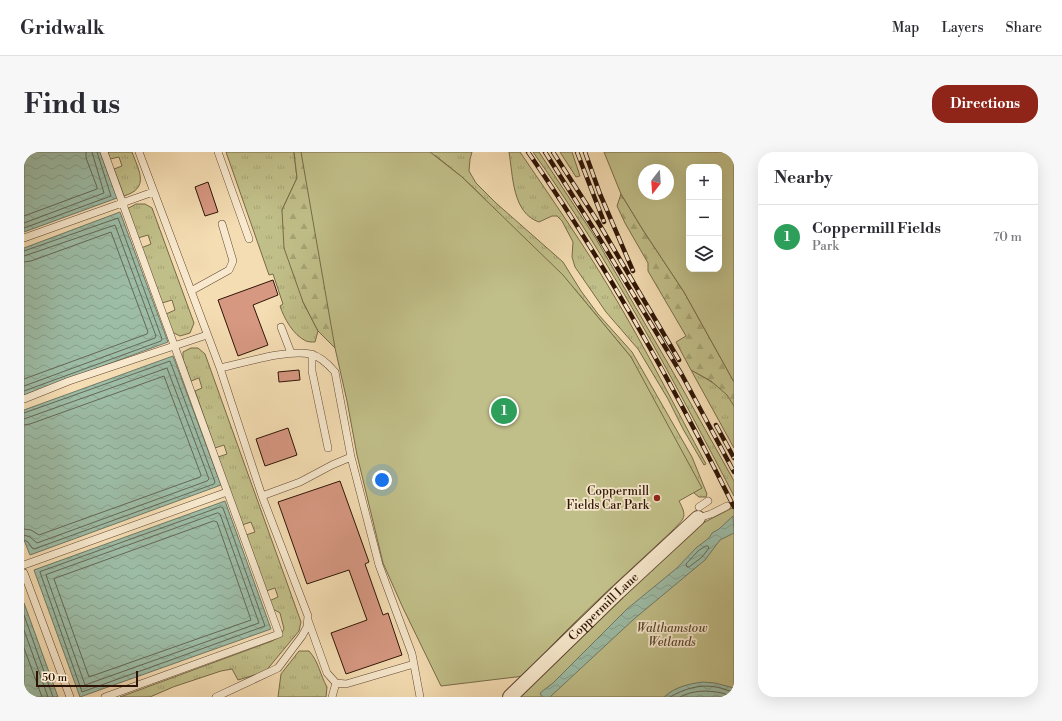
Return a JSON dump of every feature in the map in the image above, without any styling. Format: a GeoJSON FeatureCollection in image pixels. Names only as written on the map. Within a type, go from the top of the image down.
{"type":"FeatureCollection","features":[{"type":"Feature","properties":{"kind":"street","name":"Coppermill Lane"},"geometry":{"type":"LineString","coordinates":[[510,697],[699,512]]}},
{"type":"Feature","properties":{"kind":"lane"},"geometry":{"type":"LineString","coordinates":[[104,152],[279,634],[105,697]]}},
{"type":"Feature","properties":{"kind":"lane"},"geometry":{"type":"LineString","coordinates":[[139,152],[220,368],[262,496],[327,673],[336,683],[346,684],[414,664]]}},
{"type":"Feature","properties":{"kind":"lane"},"geometry":{"type":"LineString","coordinates":[[218,152],[249,239]]}},
{"type":"Feature","properties":{"kind":"lane"},"geometry":{"type":"LineString","coordinates":[[24,238],[153,192]]}},
{"type":"Feature","properties":{"kind":"lane"},"geometry":{"type":"LineString","coordinates":[[190,291],[229,270],[233,261],[222,224]]}},
{"type":"Feature","properties":{"kind":"lane"},"geometry":{"type":"LineString","coordinates":[[281,327],[290,353]]}},
{"type":"Feature","properties":{"kind":"lane"},"geometry":{"type":"LineString","coordinates":[[24,399],[69,381],[207,335]]}},
{"type":"Feature","properties":{"kind":"lane"},"geometry":{"type":"LineString","coordinates":[[220,368],[290,353],[312,354],[328,364],[335,372],[351,457],[379,565],[412,654],[420,697]]}},
{"type":"Feature","properties":{"kind":"lane"},"geometry":{"type":"LineString","coordinates":[[312,354],[312,372],[328,448]]}},
{"type":"Feature","properties":{"kind":"lane"},"geometry":{"type":"LineString","coordinates":[[262,496],[300,482],[351,457]]}},
{"type":"Feature","properties":{"kind":"lane"},"geometry":{"type":"LineString","coordinates":[[24,565],[227,492]]}},
{"type":"Feature","properties":{"kind":"lane"},"geometry":{"type":"LineString","coordinates":[[708,501],[699,512],[711,514],[727,506]]}},
{"type":"Feature","properties":{"kind":"lane"},"geometry":{"type":"LineString","coordinates":[[24,573],[70,697]]}},
{"type":"Feature","properties":{"kind":"lane"},"geometry":{"type":"LineString","coordinates":[[221,696],[278,668],[302,636],[307,627],[308,618]]}},
{"type":"Feature","properties":{"kind":"lane"},"geometry":{"type":"LineString","coordinates":[[332,697],[336,683]]}},
{"type":"Feature","properties":{"kind":"green space"},"geometry":{"type":"Polygon","coordinates":[[[108,152],[132,152],[139,172],[140,184],[132,193],[124,196],[114,169],[122,166],[119,157],[110,159],[108,152]]]}},
{"type":"Feature","properties":{"kind":"green space"},"geometry":{"type":"Polygon","coordinates":[[[226,152],[294,152],[297,178],[282,210],[303,302],[318,331],[315,342],[306,341],[297,335],[284,316],[280,306],[283,304],[273,274],[269,275],[226,152]]]}},
{"type":"Feature","properties":{"kind":"green space"},"geometry":{"type":"Polygon","coordinates":[[[294,152],[351,152],[335,348],[318,331],[303,302],[284,248],[282,210],[297,178],[294,152]]]}},
{"type":"Feature","properties":{"kind":"green space"},"geometry":{"type":"Polygon","coordinates":[[[301,152],[430,152],[462,177],[563,275],[631,357],[702,488],[679,501],[684,515],[682,520],[672,531],[577,620],[524,676],[441,686],[383,563],[357,455],[335,348],[301,152]]]}},
{"type":"Feature","properties":{"kind":"green space"},"geometry":{"type":"Polygon","coordinates":[[[414,152],[472,152],[469,171],[476,183],[496,203],[563,262],[581,291],[598,314],[632,352],[692,457],[707,494],[706,497],[699,497],[694,493],[631,357],[573,287],[560,292],[482,196],[462,177],[436,156],[414,152]]]}},
{"type":"Feature","properties":{"kind":"green space"},"geometry":{"type":"Polygon","coordinates":[[[509,152],[520,152],[591,258],[637,336],[706,464],[704,465],[668,399],[638,349],[606,312],[575,267],[572,257],[573,242],[562,221],[557,216],[552,216],[539,222],[530,217],[523,210],[515,192],[509,152]]]}},
{"type":"Feature","properties":{"kind":"green space"},"geometry":{"type":"Polygon","coordinates":[[[533,152],[539,152],[595,237],[734,481],[734,496],[640,321],[588,235],[533,152]]]}},
{"type":"Feature","properties":{"kind":"green space"},"geometry":{"type":"Polygon","coordinates":[[[560,152],[572,152],[580,176],[576,177],[560,152]]]}},
{"type":"Feature","properties":{"kind":"green space"},"geometry":{"type":"Polygon","coordinates":[[[604,152],[734,152],[734,382],[684,292],[621,194],[604,152]]]}},
{"type":"Feature","properties":{"kind":"green space"},"geometry":{"type":"Polygon","coordinates":[[[621,194],[684,292],[734,382],[734,406],[727,395],[711,381],[691,370],[676,342],[686,336],[648,271],[648,263],[617,206],[621,194]]]}},
{"type":"Feature","properties":{"kind":"green space"},"geometry":{"type":"Polygon","coordinates":[[[136,204],[145,204],[152,208],[194,323],[190,333],[180,336],[172,332],[166,314],[175,310],[172,300],[162,303],[141,248],[151,244],[148,235],[138,238],[127,209],[136,204]]]}},
{"type":"Feature","properties":{"kind":"green space"},"geometry":{"type":"Polygon","coordinates":[[[191,348],[198,348],[205,354],[301,622],[299,631],[265,672],[238,680],[232,669],[221,671],[173,687],[150,697],[120,697],[272,641],[279,637],[284,629],[280,613],[273,609],[269,601],[278,597],[275,588],[266,591],[246,535],[255,532],[251,522],[242,525],[218,457],[227,454],[224,445],[215,448],[195,391],[202,388],[199,378],[191,381],[183,359],[183,352],[191,348]]]}},
{"type":"Feature","properties":{"kind":"green space"},"geometry":{"type":"Polygon","coordinates":[[[691,370],[716,385],[731,400],[734,406],[734,448],[691,370]]]}},
{"type":"Feature","properties":{"kind":"green space","name":"Walthamstow Wetlands"},"geometry":{"type":"Polygon","coordinates":[[[734,507],[734,697],[520,697],[701,524],[734,507]]]}},
{"type":"Feature","properties":{"kind":"green space"},"geometry":{"type":"Polygon","coordinates":[[[299,651],[309,651],[315,660],[327,687],[326,697],[278,697],[281,674],[299,651]]]}},
{"type":"Feature","properties":{"kind":"water"},"geometry":{"type":"Polygon","coordinates":[[[24,152],[100,152],[117,198],[24,232],[24,152]]]}},
{"type":"Feature","properties":{"kind":"water"},"geometry":{"type":"Polygon","coordinates":[[[120,212],[168,342],[24,395],[24,248],[120,212]]]}},
{"type":"Feature","properties":{"kind":"water"},"geometry":{"type":"Polygon","coordinates":[[[173,356],[221,485],[30,555],[24,540],[24,410],[173,356]]]}},
{"type":"Feature","properties":{"kind":"water"},"geometry":{"type":"Polygon","coordinates":[[[225,501],[271,629],[80,697],[34,570],[225,501]]]}},
{"type":"Feature","properties":{"kind":"water"},"geometry":{"type":"Polygon","coordinates":[[[733,516],[734,533],[720,540],[705,560],[634,619],[550,697],[542,697],[540,693],[553,683],[627,609],[677,568],[696,548],[709,538],[712,533],[719,529],[733,516]]]}},
{"type":"Feature","properties":{"kind":"water"},"geometry":{"type":"Polygon","coordinates":[[[24,603],[58,697],[24,697],[24,603]]]}},
{"type":"Feature","properties":{"kind":"water"},"geometry":{"type":"Polygon","coordinates":[[[703,682],[715,683],[734,688],[734,697],[664,697],[682,686],[703,682]]]}},
{"type":"Feature","properties":{"kind":"building"},"geometry":{"type":"Polygon","coordinates":[[[208,182],[218,212],[205,216],[195,187],[208,182]]]}},
{"type":"Feature","properties":{"kind":"building"},"geometry":{"type":"Polygon","coordinates":[[[273,280],[278,295],[253,305],[268,345],[238,356],[218,300],[273,280]]]}},
{"type":"Feature","properties":{"kind":"building"},"geometry":{"type":"Polygon","coordinates":[[[299,370],[300,380],[279,382],[278,372],[299,370]]]}},
{"type":"Feature","properties":{"kind":"building"},"geometry":{"type":"Polygon","coordinates":[[[288,428],[297,455],[265,466],[256,439],[288,428]]]}},
{"type":"Feature","properties":{"kind":"building"},"geometry":{"type":"Polygon","coordinates":[[[340,481],[369,562],[365,564],[383,615],[388,613],[402,655],[346,674],[331,633],[367,620],[349,570],[307,584],[278,502],[340,481]]]}},
{"type":"Feature","properties":{"kind":"railway"},"geometry":{"type":"LineString","coordinates":[[528,152],[585,238],[663,370],[734,507]]}},
{"type":"Feature","properties":{"kind":"railway"},"geometry":{"type":"LineString","coordinates":[[545,152],[595,231],[682,375],[734,472]]}},
{"type":"Feature","properties":{"kind":"railway"},"geometry":{"type":"LineString","coordinates":[[553,152],[598,222],[679,360]]}},
{"type":"Feature","properties":{"kind":"railway"},"geometry":{"type":"LineString","coordinates":[[577,152],[604,222]]}},
{"type":"Feature","properties":{"kind":"railway"},"geometry":{"type":"LineString","coordinates":[[585,152],[600,194],[633,271]]}},
{"type":"Feature","properties":{"kind":"railway"},"geometry":{"type":"LineString","coordinates":[[716,425],[734,458]]}},
{"type":"Feature","properties":{"kind":"place","name":"Coppermill Fields"},"geometry":{"type":"Point","coordinates":[504,411]}},
{"type":"Feature","properties":{"kind":"place","name":"Coppermill Fields Car Park"},"geometry":{"type":"Point","coordinates":[657,498]}}]}
